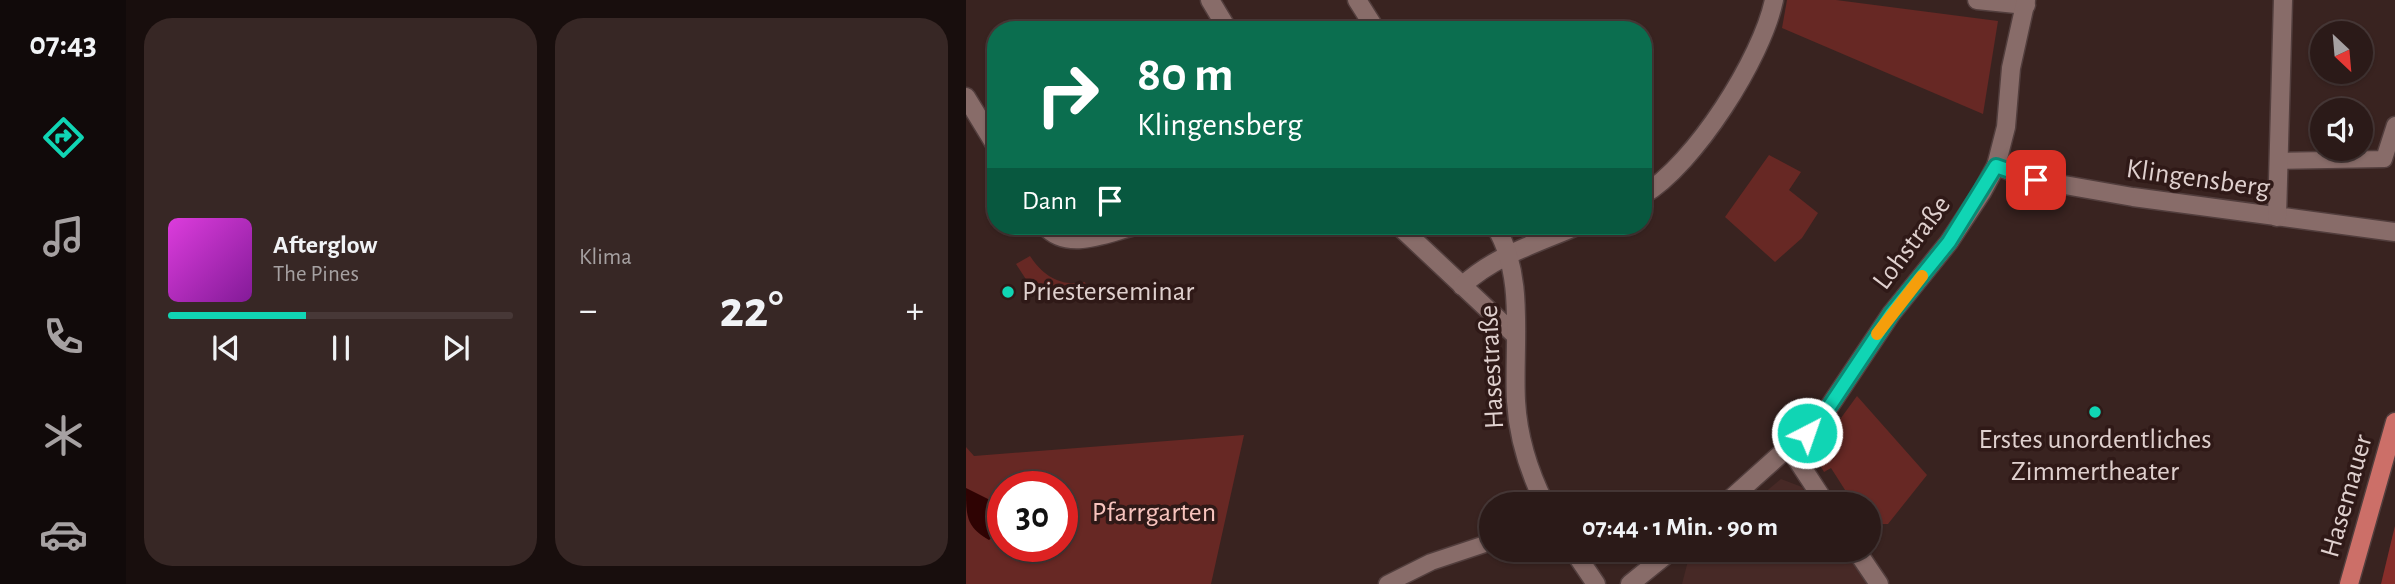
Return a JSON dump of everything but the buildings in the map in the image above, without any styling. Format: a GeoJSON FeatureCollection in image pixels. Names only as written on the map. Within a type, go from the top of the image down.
{"type":"FeatureCollection","features":[{"type":"Feature","properties":{"kind":"main road","name":"Hasemauer"},"geometry":{"type":"LineString","coordinates":[[2349,584],[2395,422]]}},
{"type":"Feature","properties":{"kind":"street"},"geometry":{"type":"LineString","coordinates":[[1210,0],[1223,21]]}},
{"type":"Feature","properties":{"kind":"street"},"geometry":{"type":"LineString","coordinates":[[1357,0],[1370,21]]}},
{"type":"Feature","properties":{"kind":"street"},"geometry":{"type":"LineString","coordinates":[[1652,190],[1680,164],[1732,94],[1770,18],[1774,0]]}},
{"type":"Feature","properties":{"kind":"street"},"geometry":{"type":"LineString","coordinates":[[1977,0],[2026,3]]}},
{"type":"Feature","properties":{"kind":"street"},"geometry":{"type":"LineString","coordinates":[[2277,217],[2283,0]]}},
{"type":"Feature","properties":{"kind":"street","name":"Lohstraße"},"geometry":{"type":"LineString","coordinates":[[1739,492],[1790,449],[1823,416],[1891,314],[1949,242],[1982,192],[1996,166],[2006,127],[2011,68],[2026,3]]}},
{"type":"Feature","properties":{"kind":"street"},"geometry":{"type":"LineString","coordinates":[[966,97],[987,131]]}},
{"type":"Feature","properties":{"kind":"street","name":"Klingensberg"},"geometry":{"type":"LineString","coordinates":[[1996,166],[2048,182],[2395,232]]}},
{"type":"Feature","properties":{"kind":"street"},"geometry":{"type":"LineString","coordinates":[[1059,235],[1067,240],[1091,235]]}},
{"type":"Feature","properties":{"kind":"street"},"geometry":{"type":"LineString","coordinates":[[1408,235],[1514,334]]}},
{"type":"Feature","properties":{"kind":"street","name":"Hasestraße"},"geometry":{"type":"LineString","coordinates":[[1500,235],[1509,254],[1514,282],[1516,404],[1531,476],[1539,492]]}},
{"type":"Feature","properties":{"kind":"street"},"geometry":{"type":"LineString","coordinates":[[1462,286],[1478,271],[1509,254],[1555,235]]}},
{"type":"Feature","properties":{"kind":"street"},"geometry":{"type":"LineString","coordinates":[[1790,449],[1818,492]]}},
{"type":"Feature","properties":{"kind":"street"},"geometry":{"type":"LineString","coordinates":[[1581,562],[1596,584]]}},
{"type":"Feature","properties":{"kind":"street"},"geometry":{"type":"LineString","coordinates":[[1630,584],[1657,562]]}},
{"type":"Feature","properties":{"kind":"street"},"geometry":{"type":"LineString","coordinates":[[1864,562],[1879,584]]}},
{"type":"Feature","properties":{"kind":"lane"},"geometry":{"type":"LineString","coordinates":[[2279,162],[2384,159],[2395,125]]}},
{"type":"Feature","properties":{"kind":"lane"},"geometry":{"type":"LineString","coordinates":[[1387,584],[1431,562],[1479,546]]}},
{"type":"Feature","properties":{"kind":"shaded area"},"geometry":{"type":"Polygon","coordinates":[[[1781,479],[1802,487],[1805,492],[1765,492],[1781,479]]]}},
{"type":"Feature","properties":{"kind":"shaded area"},"geometry":{"type":"Polygon","coordinates":[[[966,488],[987,498],[987,539],[972,525],[966,506],[966,488]]]}},
{"type":"Feature","properties":{"kind":"shaded area"},"geometry":{"type":"Polygon","coordinates":[[[2395,526],[2395,584],[2381,584],[2393,534],[2395,526]]]}},
{"type":"Feature","properties":{"kind":"shaded area"},"geometry":{"type":"Polygon","coordinates":[[[1688,562],[1852,562],[1867,584],[1682,584],[1688,562]]]}},
{"type":"Feature","properties":{"kind":"green space"},"geometry":{"type":"Polygon","coordinates":[[[1787,0],[1836,0],[1998,21],[1983,114],[1782,28],[1787,0]]]}},
{"type":"Feature","properties":{"kind":"green space"},"geometry":{"type":"Polygon","coordinates":[[[1769,155],[1801,172],[1789,190],[1818,213],[1802,238],[1775,262],[1725,217],[1769,155]]]}},
{"type":"Feature","properties":{"kind":"green space"},"geometry":{"type":"Polygon","coordinates":[[[1030,256],[1053,278],[1068,283],[1085,282],[1087,290],[1050,298],[1049,287],[1041,283],[1031,287],[1016,264],[1030,256]]]}},
{"type":"Feature","properties":{"kind":"green space"},"geometry":{"type":"Polygon","coordinates":[[[1857,396],[1927,475],[1888,524],[1881,524],[1881,492],[1846,492],[1831,468],[1824,472],[1814,455],[1857,396]]]}},
{"type":"Feature","properties":{"kind":"green space","name":"Pfarrgarten"},"geometry":{"type":"Polygon","coordinates":[[[1244,435],[1211,584],[966,584],[966,447],[974,456],[1244,435]]]}},
{"type":"Feature","properties":{"kind":"slow traffic"},"geometry":{"type":"LineString","coordinates":[[1877,334],[1922,276]]}},
{"type":"Feature","properties":{"kind":"place","name":"Priesterseminar"},"geometry":{"type":"Point","coordinates":[1008,292]}},
{"type":"Feature","properties":{"kind":"place","name":"Erstes unordentliches Zimmertheater"},"geometry":{"type":"Point","coordinates":[2095,412]}},
{"type":"Feature","properties":{"kind":"route"},"geometry":{"type":"LineString","coordinates":[[1807,433],[1823,416],[1891,314],[1949,242],[1996,166],[2036,180]]}}]}
